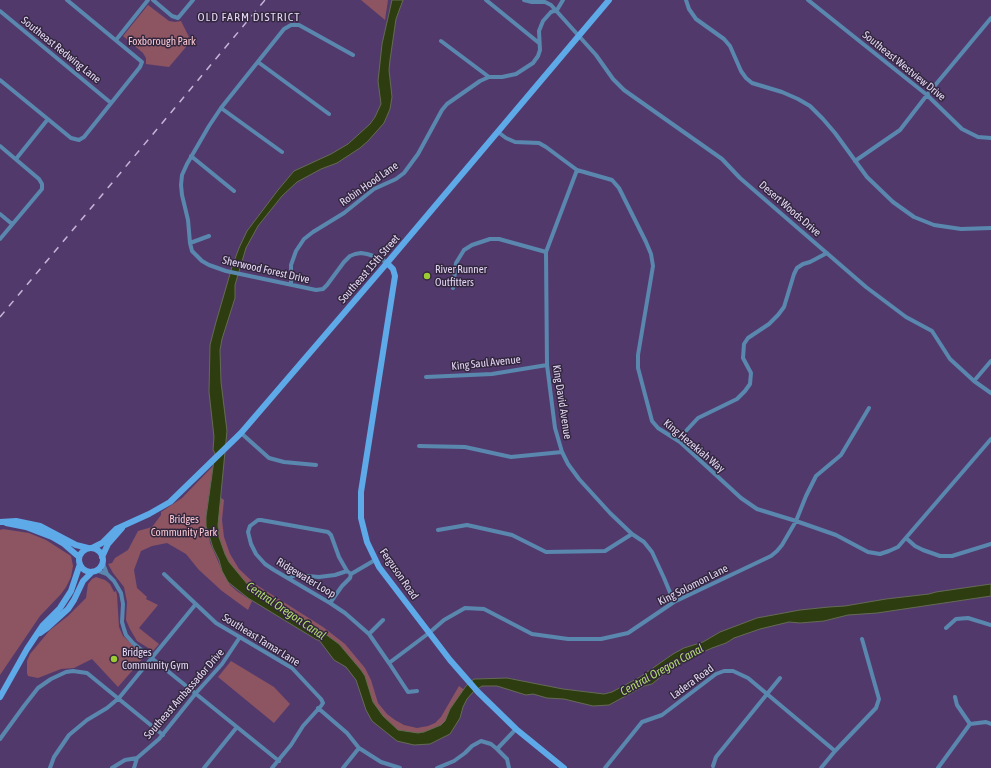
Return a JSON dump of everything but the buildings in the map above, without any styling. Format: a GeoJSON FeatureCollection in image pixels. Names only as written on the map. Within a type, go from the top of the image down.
{"type":"FeatureCollection","features":[{"type":"Feature","properties":{"kind":"main road","name":"Southeast 15th Street"},"geometry":{"type":"LineString","coordinates":[[90,548],[102,544],[116,529],[154,512],[170,502],[241,433],[609,0]]}},
{"type":"Feature","properties":{"kind":"main road","name":"Ferguson Road"},"geometry":{"type":"LineString","coordinates":[[387,263],[393,269],[395,276],[362,486],[360,505],[364,534],[375,560],[429,633],[478,692],[516,729],[564,768]]}},
{"type":"Feature","properties":{"kind":"main road"},"geometry":{"type":"LineString","coordinates":[[0,697],[27,649],[39,634],[68,608],[74,600],[83,581],[101,565],[102,559],[99,551],[76,545],[40,526],[16,521],[2,522]]}},
{"type":"Feature","properties":{"kind":"main road"},"geometry":{"type":"LineString","coordinates":[[2,522],[26,527],[52,537],[64,544],[79,557]]}},
{"type":"Feature","properties":{"kind":"main road","name":"Southeast 15th Street"},"geometry":{"type":"LineString","coordinates":[[102,559],[108,544],[123,526]]}},
{"type":"Feature","properties":{"kind":"main road"},"geometry":{"type":"LineString","coordinates":[[90,548],[82,551],[79,557],[80,564],[84,570],[94,571]]}},
{"type":"Feature","properties":{"kind":"main road"},"geometry":{"type":"LineString","coordinates":[[39,634],[43,625],[60,608],[71,591],[80,564]]}},
{"type":"Feature","properties":{"kind":"street"},"geometry":{"type":"LineString","coordinates":[[0,80],[71,138],[78,140],[84,137],[140,67],[142,62],[67,0]]}},
{"type":"Feature","properties":{"kind":"street"},"geometry":{"type":"LineString","coordinates":[[116,40],[148,0]]}},
{"type":"Feature","properties":{"kind":"street"},"geometry":{"type":"LineString","coordinates":[[153,0],[172,16],[178,18],[193,0]]}},
{"type":"Feature","properties":{"kind":"street"},"geometry":{"type":"LineString","coordinates":[[486,0],[539,43]]}},
{"type":"Feature","properties":{"kind":"street"},"geometry":{"type":"LineString","coordinates":[[524,0],[532,2],[545,2],[557,10]]}},
{"type":"Feature","properties":{"kind":"street","name":"Robin Hood Lane"},"geometry":{"type":"LineString","coordinates":[[291,284],[290,265],[296,251],[304,239],[344,213],[374,189],[396,179],[404,173],[418,154],[442,110],[447,104],[480,81],[489,77],[502,77],[516,74],[526,68],[538,56],[540,50],[539,31],[543,21],[551,12],[557,10],[564,0]]}},
{"type":"Feature","properties":{"kind":"street"},"geometry":{"type":"LineString","coordinates":[[686,0],[689,9],[696,19],[718,34],[727,43],[746,78],[752,83],[782,92],[810,106],[836,133],[867,178],[892,202],[914,217],[941,227],[962,229],[991,228]]}},
{"type":"Feature","properties":{"kind":"street","name":"Southeast Westview Drive"},"geometry":{"type":"LineString","coordinates":[[808,0],[927,95],[964,131],[978,137],[991,138]]}},
{"type":"Feature","properties":{"kind":"street","name":"Desert Woods Drive"},"geometry":{"type":"LineString","coordinates":[[557,10],[624,90],[722,158],[740,178],[866,287],[906,317],[932,331],[950,359],[974,381],[991,393]]}},
{"type":"Feature","properties":{"kind":"street","name":"Southeast Redwing Lane"},"geometry":{"type":"LineString","coordinates":[[0,11],[111,102]]}},
{"type":"Feature","properties":{"kind":"street"},"geometry":{"type":"LineString","coordinates":[[855,161],[900,130],[991,18]]}},
{"type":"Feature","properties":{"kind":"street","name":"Sherwood Forest Drive"},"geometry":{"type":"LineString","coordinates":[[354,54],[299,25],[291,25],[284,29],[221,108],[191,156],[182,175],[181,185],[188,220],[190,243],[192,251],[209,266],[240,275],[316,290],[323,289],[331,281],[344,262],[350,256],[355,254],[367,254],[380,258],[387,263]]}},
{"type":"Feature","properties":{"kind":"street"},"geometry":{"type":"LineString","coordinates":[[441,41],[489,77]]}},
{"type":"Feature","properties":{"kind":"street"},"geometry":{"type":"LineString","coordinates":[[258,62],[329,114]]}},
{"type":"Feature","properties":{"kind":"street"},"geometry":{"type":"LineString","coordinates":[[221,108],[282,152]]}},
{"type":"Feature","properties":{"kind":"street"},"geometry":{"type":"LineString","coordinates":[[16,159],[48,119]]}},
{"type":"Feature","properties":{"kind":"street","name":"King Hezekiah Way"},"geometry":{"type":"LineString","coordinates":[[498,132],[514,142],[546,146],[577,170],[612,180],[619,188],[651,254],[653,266],[638,355],[638,368],[652,421],[658,428],[680,442],[741,498],[757,509],[796,521],[836,536],[868,552],[880,554],[898,547],[991,439]]}},
{"type":"Feature","properties":{"kind":"street"},"geometry":{"type":"LineString","coordinates":[[0,146],[39,179],[42,184],[42,189],[0,239]]}},
{"type":"Feature","properties":{"kind":"street"},"geometry":{"type":"LineString","coordinates":[[191,156],[234,191]]}},
{"type":"Feature","properties":{"kind":"street","name":"King David Avenue"},"geometry":{"type":"LineString","coordinates":[[577,170],[546,252],[547,365],[555,428],[562,452],[578,479],[632,534],[644,542],[652,552],[674,602]]}},
{"type":"Feature","properties":{"kind":"street"},"geometry":{"type":"LineString","coordinates":[[0,214],[12,224]]}},
{"type":"Feature","properties":{"kind":"street"},"geometry":{"type":"LineString","coordinates":[[190,243],[209,236]]}},
{"type":"Feature","properties":{"kind":"street"},"geometry":{"type":"LineString","coordinates":[[453,288],[456,263],[464,250],[472,245],[490,239],[499,239],[546,252]]}},
{"type":"Feature","properties":{"kind":"street"},"geometry":{"type":"LineString","coordinates":[[680,442],[685,432],[698,418],[737,399],[745,391],[750,384],[751,373],[743,358],[744,344],[748,338],[769,324],[784,307],[794,274],[798,268],[803,264],[827,253]]}},
{"type":"Feature","properties":{"kind":"street"},"geometry":{"type":"LineString","coordinates":[[974,381],[991,360]]}},
{"type":"Feature","properties":{"kind":"street","name":"King Saul Avenue"},"geometry":{"type":"LineString","coordinates":[[426,377],[492,374],[547,365]]}},
{"type":"Feature","properties":{"kind":"street","name":"King Solomon Lane"},"geometry":{"type":"LineString","coordinates":[[429,633],[444,620],[465,608],[484,609],[532,634],[568,639],[601,639],[628,633],[674,602],[771,556],[782,544],[796,521],[816,476],[841,455],[869,408]]}},
{"type":"Feature","properties":{"kind":"street"},"geometry":{"type":"LineString","coordinates":[[241,433],[269,458],[284,462],[316,466]]}},
{"type":"Feature","properties":{"kind":"street"},"geometry":{"type":"LineString","coordinates":[[419,446],[465,447],[511,458],[562,452]]}},
{"type":"Feature","properties":{"kind":"street","name":"Ridgewater Loop"},"geometry":{"type":"LineString","coordinates":[[351,574],[347,571],[339,557],[331,535],[328,532],[262,520],[258,520],[250,526],[248,532],[251,544],[256,554],[274,570],[345,613],[369,634],[408,692],[417,691]]}},
{"type":"Feature","properties":{"kind":"street"},"geometry":{"type":"LineString","coordinates":[[438,530],[467,525],[512,535],[546,552],[605,551],[632,534]]}},
{"type":"Feature","properties":{"kind":"street"},"geometry":{"type":"LineString","coordinates":[[906,538],[915,546],[940,556],[952,556],[991,544]]}},
{"type":"Feature","properties":{"kind":"street"},"geometry":{"type":"LineString","coordinates":[[102,559],[107,574],[114,581],[121,593],[123,604],[122,622],[126,635],[133,643],[279,761]]}},
{"type":"Feature","properties":{"kind":"street"},"geometry":{"type":"LineString","coordinates":[[330,603],[342,586],[350,578],[351,574],[375,560]]}},
{"type":"Feature","properties":{"kind":"street"},"geometry":{"type":"LineString","coordinates":[[94,571],[107,574]]}},
{"type":"Feature","properties":{"kind":"street"},"geometry":{"type":"LineString","coordinates":[[289,578],[296,575],[319,577],[336,575],[347,571]]}},
{"type":"Feature","properties":{"kind":"street","name":"Southeast Tamar Lane"},"geometry":{"type":"LineString","coordinates":[[164,574],[195,605],[216,623],[292,668],[321,699],[323,703],[318,708]]}},
{"type":"Feature","properties":{"kind":"street"},"geometry":{"type":"LineString","coordinates":[[50,768],[54,757],[62,744],[75,728],[107,708],[119,698],[195,605]]}},
{"type":"Feature","properties":{"kind":"street"},"geometry":{"type":"LineString","coordinates":[[946,628],[956,619],[968,618],[991,625]]}},
{"type":"Feature","properties":{"kind":"street"},"geometry":{"type":"LineString","coordinates":[[369,634],[383,620]]}},
{"type":"Feature","properties":{"kind":"street"},"geometry":{"type":"LineString","coordinates":[[389,663],[429,633]]}},
{"type":"Feature","properties":{"kind":"street","name":"Southeast Ambassador Drive"},"geometry":{"type":"LineString","coordinates":[[112,768],[125,760],[137,758],[154,744],[222,664],[240,638]]}},
{"type":"Feature","properties":{"kind":"street"},"geometry":{"type":"LineString","coordinates":[[821,768],[876,708],[879,699],[862,639]]}},
{"type":"Feature","properties":{"kind":"street"},"geometry":{"type":"LineString","coordinates":[[0,739],[27,701],[42,684],[66,672],[78,671],[88,673],[163,734]]}},
{"type":"Feature","properties":{"kind":"street","name":"Ladera Road"},"geometry":{"type":"LineString","coordinates":[[605,768],[642,722],[662,715],[716,674],[724,671],[733,671],[748,678],[836,751]]}},
{"type":"Feature","properties":{"kind":"street"},"geometry":{"type":"LineString","coordinates":[[713,766],[716,757],[780,678]]}},
{"type":"Feature","properties":{"kind":"street"},"geometry":{"type":"LineString","coordinates":[[955,697],[957,704],[970,724]]}},
{"type":"Feature","properties":{"kind":"street"},"geometry":{"type":"LineString","coordinates":[[272,768],[279,761],[303,726],[318,708],[347,733],[359,748],[381,762],[400,768]]}},
{"type":"Feature","properties":{"kind":"street"},"geometry":{"type":"LineString","coordinates":[[938,768],[970,724],[986,722],[991,724]]}},
{"type":"Feature","properties":{"kind":"street"},"geometry":{"type":"LineString","coordinates":[[204,768],[237,727]]}},
{"type":"Feature","properties":{"kind":"street"},"geometry":{"type":"LineString","coordinates":[[498,749],[516,729]]}},
{"type":"Feature","properties":{"kind":"street"},"geometry":{"type":"LineString","coordinates":[[437,768],[454,761],[478,742],[485,741],[498,749],[507,759],[509,768]]}},
{"type":"Feature","properties":{"kind":"street"},"geometry":{"type":"LineString","coordinates":[[343,768],[359,748]]}},
{"type":"Feature","properties":{"kind":"street"},"geometry":{"type":"LineString","coordinates":[[134,768],[137,758]]}},
{"type":"Feature","properties":{"kind":"green space"},"geometry":{"type":"Polygon","coordinates":[[[361,0],[388,0],[385,20],[361,0]]]}},
{"type":"Feature","properties":{"kind":"green space","name":"Foxborough Park"},"geometry":{"type":"Polygon","coordinates":[[[148,5],[169,21],[181,21],[191,41],[169,67],[146,64],[146,58],[143,53],[123,36],[148,5]]]}},
{"type":"Feature","properties":{"kind":"green space","name":"Bridges Community Park"},"geometry":{"type":"Polygon","coordinates":[[[213,466],[206,516],[210,543],[230,585],[252,601],[248,610],[222,591],[199,570],[186,554],[167,543],[152,546],[141,551],[134,570],[137,588],[147,597],[146,599],[158,605],[139,628],[159,644],[153,651],[137,641],[130,629],[126,620],[127,602],[124,587],[108,564],[112,563],[115,558],[128,550],[138,531],[152,527],[161,515],[161,512],[182,498],[213,466]]]}},
{"type":"Feature","properties":{"kind":"green space"},"geometry":{"type":"Polygon","coordinates":[[[215,493],[224,500],[222,520],[224,537],[230,554],[239,569],[255,584],[323,627],[345,644],[365,668],[371,680],[378,703],[387,714],[404,725],[417,728],[428,726],[435,723],[441,717],[459,686],[467,692],[451,720],[424,738],[389,729],[361,684],[339,653],[250,593],[217,549],[215,493]]]}},
{"type":"Feature","properties":{"kind":"green space"},"geometry":{"type":"Polygon","coordinates":[[[3,529],[29,533],[46,540],[71,556],[73,566],[71,577],[66,587],[40,616],[0,675],[0,530],[3,529]]]}},
{"type":"Feature","properties":{"kind":"green space"},"geometry":{"type":"Polygon","coordinates":[[[96,577],[105,580],[110,584],[114,592],[116,591],[119,627],[123,636],[145,656],[118,687],[92,659],[74,668],[61,669],[38,678],[28,676],[27,661],[30,654],[50,630],[68,616],[86,598],[88,584],[96,577]]]}},
{"type":"Feature","properties":{"kind":"green space"},"geometry":{"type":"Polygon","coordinates":[[[231,661],[274,687],[290,704],[274,723],[218,677],[231,661]]]}},
{"type":"Feature","properties":{"kind":"water","name":"Central Oregon Canal"},"geometry":{"type":"Polygon","coordinates":[[[392,0],[403,0],[396,19],[389,70],[392,97],[390,109],[384,123],[360,148],[337,163],[321,169],[297,182],[282,196],[258,226],[246,248],[235,285],[235,298],[220,350],[221,382],[227,431],[218,525],[219,537],[229,562],[248,585],[310,623],[339,644],[365,676],[373,702],[383,716],[398,730],[418,733],[441,725],[445,721],[450,709],[466,686],[474,679],[507,678],[563,689],[604,694],[612,692],[640,677],[684,648],[703,642],[720,632],[757,618],[800,610],[845,606],[991,584],[991,596],[877,613],[848,615],[824,621],[800,623],[789,622],[760,629],[734,638],[726,643],[683,661],[652,684],[644,686],[609,705],[593,706],[564,699],[547,698],[533,694],[526,695],[497,686],[482,686],[473,692],[467,699],[460,718],[450,734],[430,744],[414,745],[397,741],[372,721],[366,710],[356,680],[346,667],[334,660],[319,640],[248,598],[228,582],[222,571],[206,526],[215,453],[213,450],[214,437],[209,392],[210,345],[216,322],[239,248],[247,231],[278,190],[294,171],[331,154],[348,144],[370,124],[375,117],[381,104],[378,81],[382,44],[392,0]]]}},
{"type":"Feature","properties":{"kind":"railway"},"geometry":{"type":"LineString","coordinates":[[0,317],[265,0]]}},
{"type":"Feature","properties":{"kind":"place","name":"River Runner Outfitters"},"geometry":{"type":"Point","coordinates":[427,276]}},
{"type":"Feature","properties":{"kind":"place","name":"Bridges Community Gym"},"geometry":{"type":"Point","coordinates":[114,659]}},
{"type":"Feature","properties":{"kind":"district","name":"OLD FARM DISTRICT"},"geometry":{"type":"Point","coordinates":[249,17]}}]}
